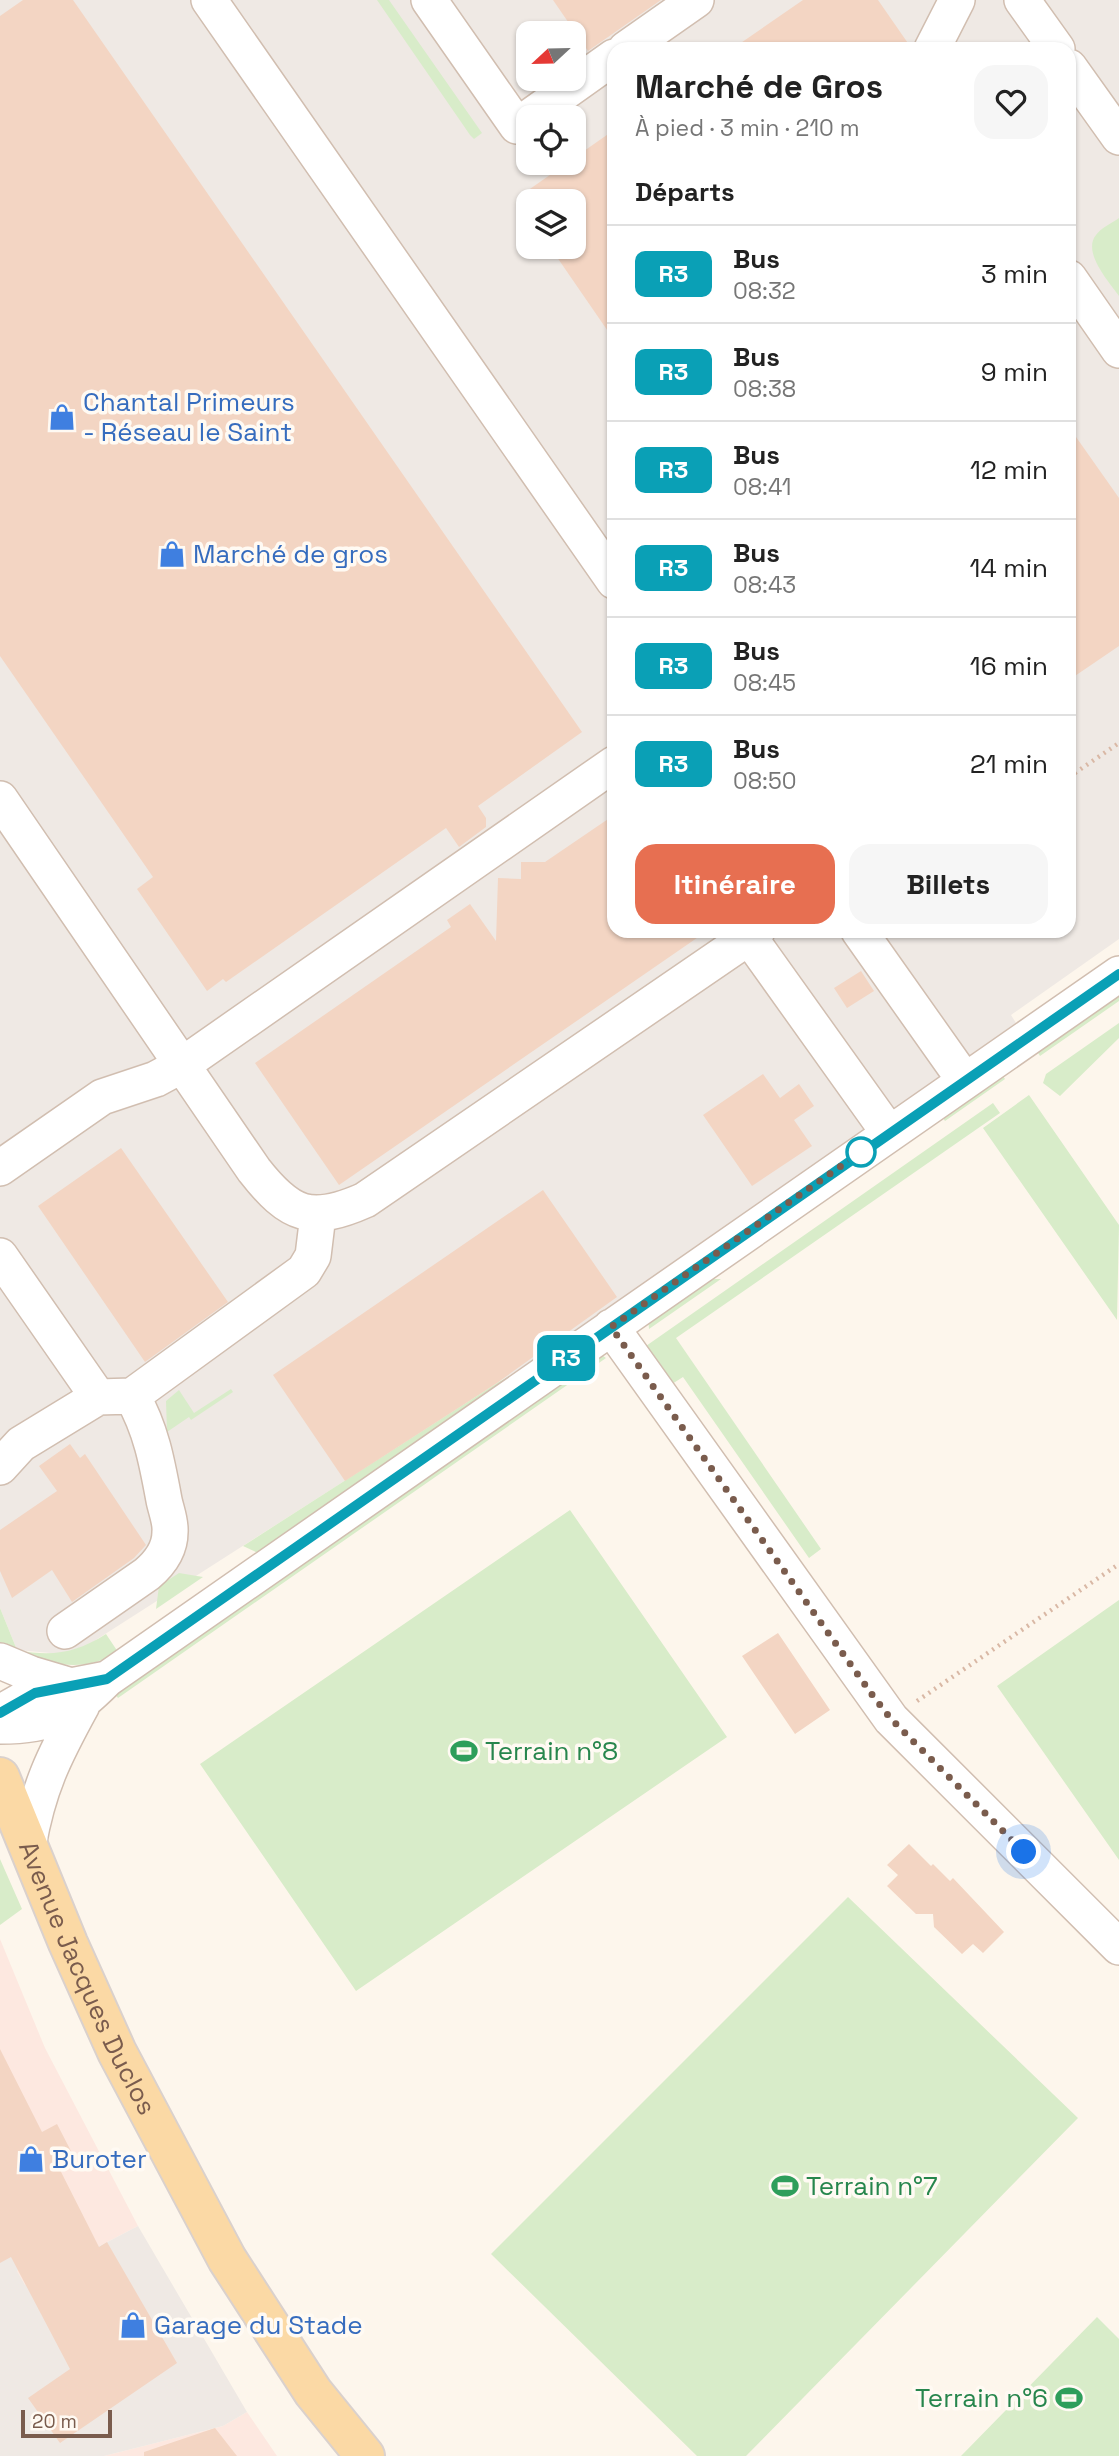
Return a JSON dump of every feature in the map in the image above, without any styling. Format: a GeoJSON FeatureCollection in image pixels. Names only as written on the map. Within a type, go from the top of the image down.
{"type":"FeatureCollection","features":[{"type":"Feature","properties":{"kind":"main road","name":"Avenue Jacques Duclos"},"geometry":{"type":"LineString","coordinates":[[0,1777],[117,2052],[227,2259],[267,2325],[313,2392],[365,2456]]}},
{"type":"Feature","properties":{"kind":"street"},"geometry":{"type":"LineString","coordinates":[[209,0],[607,571]]}},
{"type":"Feature","properties":{"kind":"street"},"geometry":{"type":"LineString","coordinates":[[429,0],[517,125],[607,62]]}},
{"type":"Feature","properties":{"kind":"street"},"geometry":{"type":"LineString","coordinates":[[636,42],[696,0]]}},
{"type":"Feature","properties":{"kind":"street"},"geometry":{"type":"LineString","coordinates":[[936,42],[957,0]]}},
{"type":"Feature","properties":{"kind":"street"},"geometry":{"type":"LineString","coordinates":[[1022,0],[1051,42]]}},
{"type":"Feature","properties":{"kind":"street"},"geometry":{"type":"LineString","coordinates":[[1076,77],[1119,137]]}},
{"type":"Feature","properties":{"kind":"street"},"geometry":{"type":"LineString","coordinates":[[1076,288],[1119,350]]}},
{"type":"Feature","properties":{"kind":"street"},"geometry":{"type":"LineString","coordinates":[[0,1168],[102,1097],[156,1079],[183,1065],[607,769]]}},
{"type":"Feature","properties":{"kind":"street"},"geometry":{"type":"LineString","coordinates":[[0,799],[274,1196],[297,1212],[318,1215],[342,1210],[365,1199],[747,938]]}},
{"type":"Feature","properties":{"kind":"street"},"geometry":{"type":"LineString","coordinates":[[756,938],[889,1133]]}},
{"type":"Feature","properties":{"kind":"street"},"geometry":{"type":"LineString","coordinates":[[864,938],[965,1081]]}},
{"type":"Feature","properties":{"kind":"street"},"geometry":{"type":"LineString","coordinates":[[0,1726],[28,1726],[54,1721],[75,1695],[107,1679],[1119,974]]}},
{"type":"Feature","properties":{"kind":"street"},"geometry":{"type":"LineString","coordinates":[[0,1467],[21,1444],[97,1397],[132,1396],[304,1271],[313,1256],[318,1215]]}},
{"type":"Feature","properties":{"kind":"street"},"geometry":{"type":"LineString","coordinates":[[0,1256],[97,1397]]}},
{"type":"Feature","properties":{"kind":"street"},"geometry":{"type":"LineString","coordinates":[[611,1327],[882,1708],[1119,1947]]}},
{"type":"Feature","properties":{"kind":"street"},"geometry":{"type":"LineString","coordinates":[[65,1631],[147,1574],[159,1563],[167,1548],[170,1532],[152,1440],[132,1396]]}},
{"type":"Feature","properties":{"kind":"street"},"geometry":{"type":"LineString","coordinates":[[0,1661],[75,1695]]}},
{"type":"Feature","properties":{"kind":"street"},"geometry":{"type":"LineString","coordinates":[[0,1713],[35,1693],[75,1695]]}},
{"type":"Feature","properties":{"kind":"street"},"geometry":{"type":"LineString","coordinates":[[28,1846],[45,1773],[75,1695]]}},
{"type":"Feature","properties":{"kind":"path"},"geometry":{"type":"LineString","coordinates":[[1076,772],[1119,743]]}},
{"type":"Feature","properties":{"kind":"path"},"geometry":{"type":"LineString","coordinates":[[882,1708],[1119,1564]]}},
{"type":"Feature","properties":{"kind":"shaded area"},"geometry":{"type":"Polygon","coordinates":[[[0,0],[1119,0],[1119,939],[1011,1015],[1016,1023],[571,1336],[88,1645],[62,1654],[17,1650],[0,1608],[0,0]]]}},
{"type":"Feature","properties":{"kind":"shaded area"},"geometry":{"type":"Polygon","coordinates":[[[0,1939],[45,2048],[138,2226],[25,2285],[17,2271],[26,2266],[0,2226],[0,1939]]]}},
{"type":"Feature","properties":{"kind":"shaded area"},"geometry":{"type":"Polygon","coordinates":[[[0,2226],[26,2266],[17,2271],[25,2285],[138,2226],[247,2412],[223,2426],[104,2456],[0,2456],[0,2226]]]}},
{"type":"Feature","properties":{"kind":"shaded area"},"geometry":{"type":"Polygon","coordinates":[[[247,2412],[277,2456],[104,2456],[223,2426],[247,2412]]]}},
{"type":"Feature","properties":{"kind":"green space"},"geometry":{"type":"Polygon","coordinates":[[[377,0],[389,0],[482,133],[474,139],[470,135],[377,0]]]}},
{"type":"Feature","properties":{"kind":"green space"},"geometry":{"type":"Polygon","coordinates":[[[1119,218],[1119,296],[1098,267],[1092,250],[1096,235],[1119,218]]]}},
{"type":"Feature","properties":{"kind":"green space"},"geometry":{"type":"Polygon","coordinates":[[[1119,990],[1119,1001],[1040,1056],[1035,1048],[1119,990]]]}},
{"type":"Feature","properties":{"kind":"green space"},"geometry":{"type":"Polygon","coordinates":[[[1119,1023],[1119,1038],[1060,1096],[1043,1083],[1046,1074],[1119,1023]]]}},
{"type":"Feature","properties":{"kind":"green space"},"geometry":{"type":"Polygon","coordinates":[[[1000,1072],[1005,1079],[945,1121],[940,1114],[1000,1072]]]}},
{"type":"Feature","properties":{"kind":"green space"},"geometry":{"type":"Polygon","coordinates":[[[1029,1095],[1119,1225],[1117,1320],[983,1128],[1029,1095]]]}},
{"type":"Feature","properties":{"kind":"green space"},"geometry":{"type":"Polygon","coordinates":[[[993,1103],[1000,1113],[676,1338],[821,1549],[809,1558],[683,1377],[672,1384],[646,1346],[993,1103]]]}},
{"type":"Feature","properties":{"kind":"green space"},"geometry":{"type":"Polygon","coordinates":[[[703,1279],[721,1279],[649,1329],[648,1317],[703,1279]]]}},
{"type":"Feature","properties":{"kind":"green space"},"geometry":{"type":"Polygon","coordinates":[[[599,1353],[606,1358],[118,1698],[113,1692],[599,1353]]]}},
{"type":"Feature","properties":{"kind":"green space"},"geometry":{"type":"Polygon","coordinates":[[[513,1374],[258,1553],[243,1546],[497,1383],[513,1374]]]}},
{"type":"Feature","properties":{"kind":"green space"},"geometry":{"type":"Polygon","coordinates":[[[231,1389],[233,1392],[191,1420],[189,1417],[167,1432],[166,1401],[179,1390],[194,1413],[231,1389]]]}},
{"type":"Feature","properties":{"kind":"green space","name":"Terrain n°8"},"geometry":{"type":"Polygon","coordinates":[[[570,1510],[727,1737],[356,1991],[200,1764],[570,1510]]]}},
{"type":"Feature","properties":{"kind":"green space"},"geometry":{"type":"Polygon","coordinates":[[[179,1573],[203,1577],[156,1609],[159,1586],[179,1573]]]}},
{"type":"Feature","properties":{"kind":"green space"},"geometry":{"type":"Polygon","coordinates":[[[1119,1600],[1119,1860],[997,1686],[1119,1600]]]}},
{"type":"Feature","properties":{"kind":"green space"},"geometry":{"type":"Polygon","coordinates":[[[0,1608],[17,1650],[63,1652],[84,1646],[106,1634],[118,1652],[89,1664],[74,1665],[28,1656],[0,1642],[0,1608]]]}},
{"type":"Feature","properties":{"kind":"green space"},"geometry":{"type":"Polygon","coordinates":[[[0,1859],[22,1909],[0,1925],[0,1859]]]}},
{"type":"Feature","properties":{"kind":"green space","name":"Terrain n°7"},"geometry":{"type":"Polygon","coordinates":[[[848,1897],[1078,2118],[746,2456],[697,2456],[491,2254],[848,1897]]]}},
{"type":"Feature","properties":{"kind":"green space","name":"Terrain n°6"},"geometry":{"type":"Polygon","coordinates":[[[1097,2317],[1119,2339],[1119,2456],[961,2456],[1097,2317]]]}},
{"type":"Feature","properties":{"kind":"building"},"geometry":{"type":"Polygon","coordinates":[[[23,0],[73,0],[582,732],[478,806],[486,818],[486,827],[459,847],[446,828],[226,982],[223,979],[207,991],[137,889],[153,877],[0,656],[0,16],[23,0]]]}},
{"type":"Feature","properties":{"kind":"building"},"geometry":{"type":"Polygon","coordinates":[[[553,0],[661,0],[588,51],[586,21],[567,21],[553,0]]]}},
{"type":"Feature","properties":{"kind":"building"},"geometry":{"type":"Polygon","coordinates":[[[803,0],[878,0],[907,42],[742,42],[803,0]]]}},
{"type":"Feature","properties":{"kind":"building"},"geometry":{"type":"Polygon","coordinates":[[[607,135],[607,330],[558,259],[586,259],[586,189],[530,189],[550,175],[586,175],[586,150],[607,135]]]}},
{"type":"Feature","properties":{"kind":"building"},"geometry":{"type":"Polygon","coordinates":[[[1076,437],[1119,498],[1119,646],[1076,675],[1076,437]]]}},
{"type":"Feature","properties":{"kind":"building"},"geometry":{"type":"Polygon","coordinates":[[[607,820],[607,938],[697,938],[339,1185],[255,1063],[451,927],[447,920],[470,904],[496,941],[498,878],[521,879],[521,862],[545,862],[607,820]]]}},
{"type":"Feature","properties":{"kind":"building"},"geometry":{"type":"Polygon","coordinates":[[[861,971],[874,991],[847,1008],[834,988],[861,971]]]}},
{"type":"Feature","properties":{"kind":"building"},"geometry":{"type":"Polygon","coordinates":[[[763,1074],[780,1098],[799,1084],[814,1106],[794,1120],[812,1146],[752,1186],[703,1115],[763,1074]]]}},
{"type":"Feature","properties":{"kind":"building"},"geometry":{"type":"Polygon","coordinates":[[[121,1148],[228,1302],[145,1362],[38,1206],[121,1148]]]}},
{"type":"Feature","properties":{"kind":"building"},"geometry":{"type":"Polygon","coordinates":[[[543,1190],[617,1297],[497,1383],[345,1481],[273,1375],[543,1190]]]}},
{"type":"Feature","properties":{"kind":"building"},"geometry":{"type":"Polygon","coordinates":[[[70,1444],[80,1458],[85,1454],[146,1545],[134,1558],[72,1602],[52,1570],[12,1598],[0,1571],[0,1530],[57,1491],[39,1466],[70,1444]]]}},
{"type":"Feature","properties":{"kind":"building"},"geometry":{"type":"Polygon","coordinates":[[[778,1633],[830,1710],[795,1734],[742,1656],[778,1633]]]}},
{"type":"Feature","properties":{"kind":"building"},"geometry":{"type":"Polygon","coordinates":[[[909,1844],[950,1881],[953,1878],[1004,1932],[983,1953],[973,1944],[962,1954],[934,1927],[933,1914],[916,1914],[887,1886],[898,1875],[887,1865],[909,1844]]]}},
{"type":"Feature","properties":{"kind":"building"},"geometry":{"type":"Polygon","coordinates":[[[0,2049],[42,2132],[57,2124],[72,2153],[56,2162],[99,2247],[107,2242],[177,2363],[60,2443],[28,2398],[70,2369],[11,2257],[0,2263],[0,2049]]]}},
{"type":"Feature","properties":{"kind":"building"},"geometry":{"type":"Polygon","coordinates":[[[215,2428],[237,2456],[144,2456],[144,2452],[215,2428]]]}},
{"type":"Feature","properties":{"kind":"bus line","name":"R3"},"geometry":{"type":"LineString","coordinates":[[0,1713],[35,1693],[107,1679],[1119,974]]}},
{"type":"Feature","properties":{"kind":"place","name":"Chantal Primeurs - Réseau le Saint"},"geometry":{"type":"Point","coordinates":[62,417]}},
{"type":"Feature","properties":{"kind":"place","name":"Marché de gros"},"geometry":{"type":"Point","coordinates":[172,554]}},
{"type":"Feature","properties":{"kind":"place","name":"Terrain n°8"},"geometry":{"type":"Point","coordinates":[464,1751]}},
{"type":"Feature","properties":{"kind":"place","name":"Buroter"},"geometry":{"type":"Point","coordinates":[31,2159]}},
{"type":"Feature","properties":{"kind":"place","name":"Terrain n°7"},"geometry":{"type":"Point","coordinates":[785,2186]}},
{"type":"Feature","properties":{"kind":"place","name":"Garage du Stade"},"geometry":{"type":"Point","coordinates":[133,2325]}},
{"type":"Feature","properties":{"kind":"place","name":"Terrain n°6"},"geometry":{"type":"Point","coordinates":[1069,2398]}},
{"type":"Feature","properties":{"kind":"route"},"geometry":{"type":"LineString","coordinates":[[861,1152],[611,1327],[891,1719],[1024,1852]]}}]}
